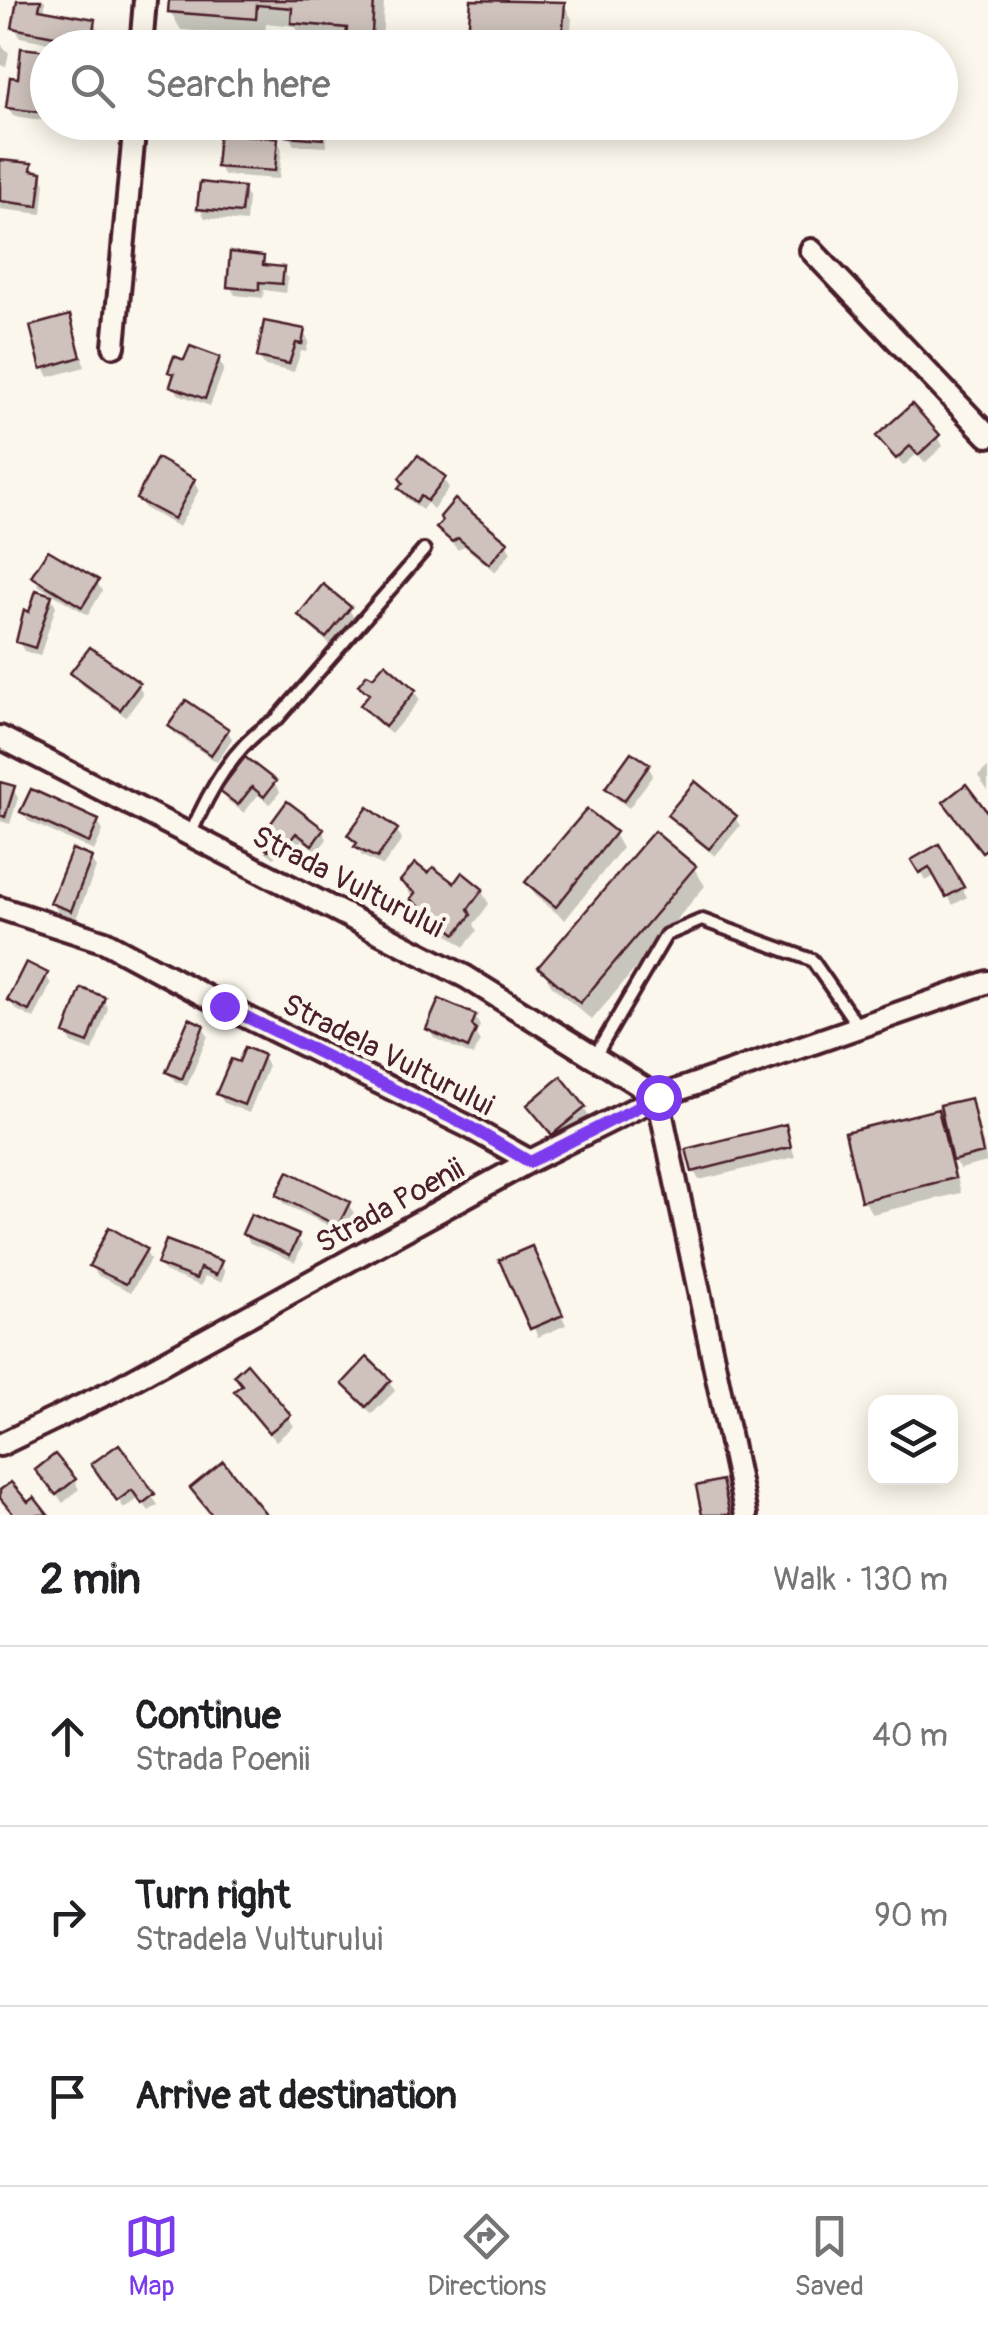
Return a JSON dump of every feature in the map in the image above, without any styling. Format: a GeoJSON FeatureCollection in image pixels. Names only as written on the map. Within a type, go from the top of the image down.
{"type":"FeatureCollection","features":[{"type":"Feature","properties":{"kind":"street"},"geometry":{"type":"LineString","coordinates":[[142,30],[145,0]]}},
{"type":"Feature","properties":{"kind":"street"},"geometry":{"type":"LineString","coordinates":[[114,346],[133,140]]}},
{"type":"Feature","properties":{"kind":"street"},"geometry":{"type":"LineString","coordinates":[[812,250],[988,436]]}},
{"type":"Feature","properties":{"kind":"street","name":"Strada Vulturului"},"geometry":{"type":"LineString","coordinates":[[0,737],[466,977],[658,1097]]}},
{"type":"Feature","properties":{"kind":"street","name":"Stradela Vulturului"},"geometry":{"type":"LineString","coordinates":[[0,908],[105,942],[224,1006],[470,1127],[530,1162]]}},
{"type":"Feature","properties":{"kind":"street","name":"Strada Poenii"},"geometry":{"type":"LineString","coordinates":[[0,1444],[112,1391],[530,1162],[658,1097],[857,1026],[987,989]]}},
{"type":"Feature","properties":{"kind":"street"},"geometry":{"type":"LineString","coordinates":[[658,1097],[746,1515]]}},
{"type":"Feature","properties":{"kind":"lane"},"geometry":{"type":"LineString","coordinates":[[190,834],[211,787],[239,752],[262,728],[277,719],[424,550]]}},
{"type":"Feature","properties":{"kind":"lane"},"geometry":{"type":"LineString","coordinates":[[594,1058],[666,935],[702,920],[812,960],[857,1026]]}},
{"type":"Feature","properties":{"kind":"building"},"geometry":{"type":"Polygon","coordinates":[[[17,0],[41,0],[39,9],[95,19],[93,30],[12,28],[17,0]]]}},
{"type":"Feature","properties":{"kind":"building"},"geometry":{"type":"Polygon","coordinates":[[[169,0],[374,0],[372,30],[291,23],[292,8],[257,5],[256,19],[168,12],[169,0]]]}},
{"type":"Feature","properties":{"kind":"building"},"geometry":{"type":"Polygon","coordinates":[[[471,0],[565,2],[563,30],[468,30],[471,0]]]}},
{"type":"Feature","properties":{"kind":"building"},"geometry":{"type":"Polygon","coordinates":[[[21,48],[30,49],[30,111],[6,108],[10,77],[18,78],[21,48]]]}},
{"type":"Feature","properties":{"kind":"building"},"geometry":{"type":"Polygon","coordinates":[[[218,140],[278,140],[275,171],[216,167],[218,140]]]}},
{"type":"Feature","properties":{"kind":"building"},"geometry":{"type":"Polygon","coordinates":[[[0,160],[32,163],[31,170],[42,172],[38,206],[0,201],[0,160]]]}},
{"type":"Feature","properties":{"kind":"building"},"geometry":{"type":"Polygon","coordinates":[[[200,182],[244,187],[241,213],[197,209],[200,182]]]}},
{"type":"Feature","properties":{"kind":"building"},"geometry":{"type":"Polygon","coordinates":[[[230,252],[264,256],[263,265],[284,267],[282,284],[259,282],[259,290],[227,287],[230,252]]]}},
{"type":"Feature","properties":{"kind":"building"},"geometry":{"type":"Polygon","coordinates":[[[70,315],[81,357],[41,369],[30,326],[70,315]]]}},
{"type":"Feature","properties":{"kind":"building"},"geometry":{"type":"Polygon","coordinates":[[[264,321],[305,329],[302,344],[296,343],[289,364],[257,357],[264,321]]]}},
{"type":"Feature","properties":{"kind":"building"},"geometry":{"type":"Polygon","coordinates":[[[190,346],[220,357],[205,399],[170,386],[174,374],[168,372],[174,356],[184,360],[190,346]]]}},
{"type":"Feature","properties":{"kind":"building"},"geometry":{"type":"Polygon","coordinates":[[[912,404],[940,435],[918,455],[910,446],[896,459],[876,436],[912,404]]]}},
{"type":"Feature","properties":{"kind":"building"},"geometry":{"type":"Polygon","coordinates":[[[418,455],[446,477],[427,501],[421,496],[416,502],[398,488],[403,483],[399,478],[418,455]]]}},
{"type":"Feature","properties":{"kind":"building"},"geometry":{"type":"Polygon","coordinates":[[[157,458],[195,479],[174,519],[136,499],[157,458]]]}},
{"type":"Feature","properties":{"kind":"building"},"geometry":{"type":"Polygon","coordinates":[[[455,499],[508,542],[489,564],[458,538],[452,542],[436,528],[455,499]]]}},
{"type":"Feature","properties":{"kind":"building"},"geometry":{"type":"Polygon","coordinates":[[[48,550],[99,580],[82,607],[31,576],[48,550]]]}},
{"type":"Feature","properties":{"kind":"building"},"geometry":{"type":"Polygon","coordinates":[[[323,584],[351,607],[326,638],[298,615],[323,584]]]}},
{"type":"Feature","properties":{"kind":"building"},"geometry":{"type":"Polygon","coordinates":[[[36,590],[52,595],[35,648],[16,642],[24,609],[29,612],[36,590]]]}},
{"type":"Feature","properties":{"kind":"building"},"geometry":{"type":"Polygon","coordinates":[[[90,647],[140,683],[120,710],[70,673],[90,647]]]}},
{"type":"Feature","properties":{"kind":"building"},"geometry":{"type":"Polygon","coordinates":[[[385,663],[416,690],[385,727],[360,705],[369,694],[358,685],[367,674],[373,677],[385,663]]]}},
{"type":"Feature","properties":{"kind":"building"},"geometry":{"type":"Polygon","coordinates":[[[186,700],[229,729],[211,755],[168,726],[186,700]]]}},
{"type":"Feature","properties":{"kind":"building"},"geometry":{"type":"Polygon","coordinates":[[[631,752],[650,764],[624,801],[605,788],[631,752]]]}},
{"type":"Feature","properties":{"kind":"building"},"geometry":{"type":"Polygon","coordinates":[[[245,757],[276,781],[264,797],[252,787],[238,805],[219,791],[245,757]]]}},
{"type":"Feature","properties":{"kind":"building"},"geometry":{"type":"Polygon","coordinates":[[[695,781],[737,816],[709,849],[667,815],[695,781]]]}},
{"type":"Feature","properties":{"kind":"building"},"geometry":{"type":"Polygon","coordinates":[[[0,782],[15,786],[5,817],[0,815],[0,782]]]}},
{"type":"Feature","properties":{"kind":"building"},"geometry":{"type":"Polygon","coordinates":[[[966,784],[988,813],[988,848],[982,852],[943,802],[966,784]]]}},
{"type":"Feature","properties":{"kind":"building"},"geometry":{"type":"Polygon","coordinates":[[[31,789],[99,820],[89,843],[20,812],[31,789]]]}},
{"type":"Feature","properties":{"kind":"building"},"geometry":{"type":"Polygon","coordinates":[[[287,801],[324,829],[312,845],[296,833],[286,846],[277,839],[268,850],[257,842],[287,801]]]}},
{"type":"Feature","properties":{"kind":"building"},"geometry":{"type":"Polygon","coordinates":[[[368,807],[398,829],[377,858],[354,847],[357,843],[347,835],[368,807]]]}},
{"type":"Feature","properties":{"kind":"building"},"geometry":{"type":"Polygon","coordinates":[[[587,809],[616,832],[556,907],[525,882],[587,809]]]}},
{"type":"Feature","properties":{"kind":"building"},"geometry":{"type":"Polygon","coordinates":[[[654,831],[696,866],[580,1003],[538,967],[654,831]]]}},
{"type":"Feature","properties":{"kind":"building"},"geometry":{"type":"Polygon","coordinates":[[[939,844],[964,887],[946,897],[929,867],[919,873],[911,860],[939,844]]]}},
{"type":"Feature","properties":{"kind":"building"},"geometry":{"type":"Polygon","coordinates":[[[72,849],[92,857],[71,911],[50,903],[72,849]]]}},
{"type":"Feature","properties":{"kind":"building"},"geometry":{"type":"Polygon","coordinates":[[[415,863],[428,873],[433,867],[454,883],[462,872],[483,889],[468,909],[471,915],[456,934],[410,899],[415,893],[400,881],[415,863]]]}},
{"type":"Feature","properties":{"kind":"building"},"geometry":{"type":"Polygon","coordinates":[[[26,962],[48,973],[29,1011],[7,1000],[26,962]]]}},
{"type":"Feature","properties":{"kind":"building"},"geometry":{"type":"Polygon","coordinates":[[[81,988],[105,997],[88,1043],[64,1034],[81,988]]]}},
{"type":"Feature","properties":{"kind":"building"},"geometry":{"type":"Polygon","coordinates":[[[439,999],[476,1015],[472,1025],[476,1030],[468,1048],[426,1029],[439,999]]]}},
{"type":"Feature","properties":{"kind":"building"},"geometry":{"type":"Polygon","coordinates":[[[189,1018],[204,1025],[182,1079],[166,1072],[189,1018]]]}},
{"type":"Feature","properties":{"kind":"building"},"geometry":{"type":"Polygon","coordinates":[[[245,1047],[264,1055],[244,1105],[216,1094],[231,1059],[239,1062],[245,1047]]]}},
{"type":"Feature","properties":{"kind":"building"},"geometry":{"type":"Polygon","coordinates":[[[561,1076],[586,1107],[552,1135],[527,1105],[561,1076]]]}},
{"type":"Feature","properties":{"kind":"building"},"geometry":{"type":"Polygon","coordinates":[[[971,1098],[983,1153],[952,1161],[940,1105],[971,1098]]]}},
{"type":"Feature","properties":{"kind":"building"},"geometry":{"type":"Polygon","coordinates":[[[938,1109],[955,1178],[861,1201],[845,1132],[938,1109]]]}},
{"type":"Feature","properties":{"kind":"building"},"geometry":{"type":"Polygon","coordinates":[[[786,1124],[791,1147],[692,1172],[686,1149],[786,1124]]]}},
{"type":"Feature","properties":{"kind":"building"},"geometry":{"type":"Polygon","coordinates":[[[288,1171],[350,1202],[338,1226],[276,1195],[288,1171]]]}},
{"type":"Feature","properties":{"kind":"building"},"geometry":{"type":"Polygon","coordinates":[[[251,1214],[299,1235],[290,1255],[242,1234],[251,1214]]]}},
{"type":"Feature","properties":{"kind":"building"},"geometry":{"type":"Polygon","coordinates":[[[109,1227],[147,1249],[126,1284],[89,1266],[109,1227]]]}},
{"type":"Feature","properties":{"kind":"building"},"geometry":{"type":"Polygon","coordinates":[[[166,1240],[222,1261],[216,1275],[200,1268],[196,1279],[157,1264],[166,1240]]]}},
{"type":"Feature","properties":{"kind":"building"},"geometry":{"type":"Polygon","coordinates":[[[532,1246],[563,1315],[530,1329],[499,1260],[532,1246]]]}},
{"type":"Feature","properties":{"kind":"building"},"geometry":{"type":"Polygon","coordinates":[[[367,1357],[391,1380],[366,1407],[342,1384],[367,1357]]]}},
{"type":"Feature","properties":{"kind":"building"},"geometry":{"type":"Polygon","coordinates":[[[247,1363],[291,1415],[269,1433],[234,1391],[242,1385],[234,1375],[247,1363]]]}},
{"type":"Feature","properties":{"kind":"building"},"geometry":{"type":"Polygon","coordinates":[[[119,1444],[155,1494],[142,1504],[132,1490],[117,1501],[91,1464],[119,1444]]]}},
{"type":"Feature","properties":{"kind":"building"},"geometry":{"type":"Polygon","coordinates":[[[55,1454],[76,1479],[56,1495],[35,1470],[55,1454]]]}},
{"type":"Feature","properties":{"kind":"building"},"geometry":{"type":"Polygon","coordinates":[[[223,1461],[267,1515],[212,1515],[190,1488],[223,1461]]]}},
{"type":"Feature","properties":{"kind":"building"},"geometry":{"type":"Polygon","coordinates":[[[722,1480],[730,1515],[702,1515],[696,1486],[722,1480]]]}},
{"type":"Feature","properties":{"kind":"building"},"geometry":{"type":"Polygon","coordinates":[[[11,1482],[28,1502],[34,1497],[48,1515],[14,1515],[0,1498],[0,1490],[11,1482]]]}},
{"type":"Feature","properties":{"kind":"route"},"geometry":{"type":"LineString","coordinates":[[224,1006],[470,1127],[530,1162],[658,1097]]}}]}
